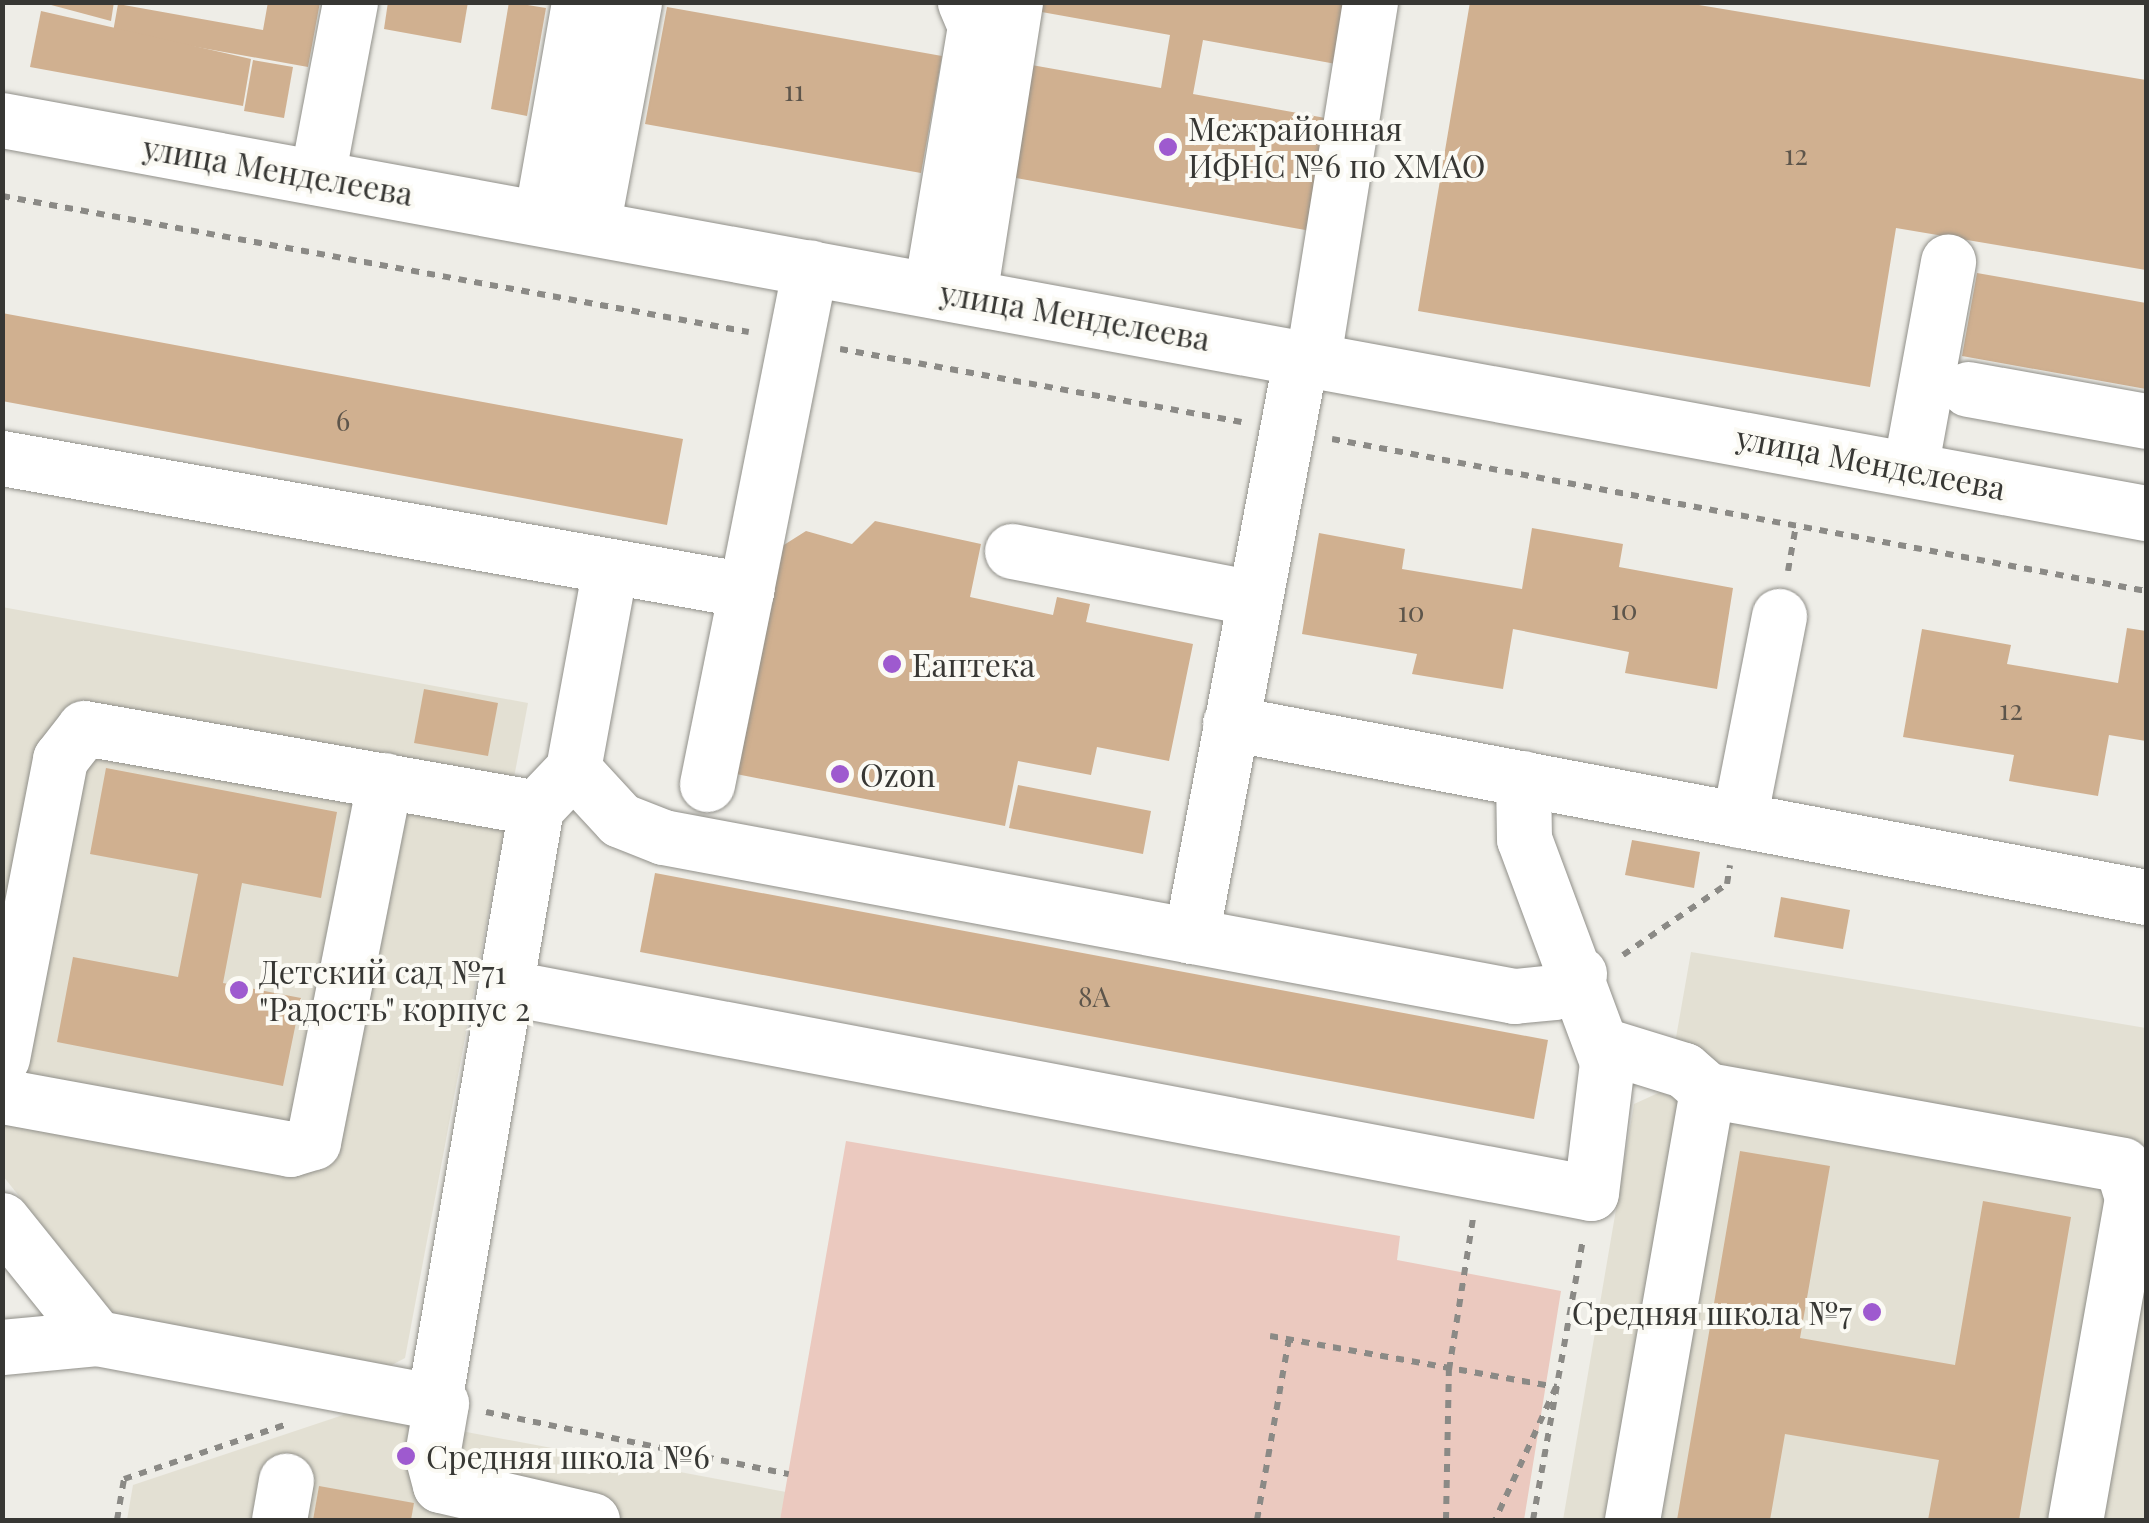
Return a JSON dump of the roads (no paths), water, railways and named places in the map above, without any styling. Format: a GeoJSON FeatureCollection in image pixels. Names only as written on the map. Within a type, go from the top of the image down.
{"type":"FeatureCollection","features":[{"type":"Feature","properties":{"kind":"street"},"geometry":{"type":"LineString","coordinates":[[317,177],[350,2]]}},
{"type":"Feature","properties":{"kind":"street"},"geometry":{"type":"LineString","coordinates":[[566,223],[580,2]]}},
{"type":"Feature","properties":{"kind":"street"},"geometry":{"type":"LineString","coordinates":[[566,223],[634,2]]}},
{"type":"Feature","properties":{"kind":"street"},"geometry":{"type":"LineString","coordinates":[[949,292],[975,26],[965,2]]}},
{"type":"Feature","properties":{"kind":"street"},"geometry":{"type":"LineString","coordinates":[[949,292],[1016,2]]}},
{"type":"Feature","properties":{"kind":"street"},"geometry":{"type":"LineString","coordinates":[[1191,936],[1286,431],[1307,357],[1370,2]]}},
{"type":"Feature","properties":{"kind":"street"},"geometry":{"type":"LineString","coordinates":[[1377,139],[1400,2]]}},
{"type":"Feature","properties":{"kind":"street","name":"улица Менделеева"},"geometry":{"type":"LineString","coordinates":[[2,120],[2146,513]]}},
{"type":"Feature","properties":{"kind":"street"},"geometry":{"type":"LineString","coordinates":[[1910,469],[1948,262]]}},
{"type":"Feature","properties":{"kind":"street"},"geometry":{"type":"LineString","coordinates":[[707,784],[810,267]]}},
{"type":"Feature","properties":{"kind":"street"},"geometry":{"type":"LineString","coordinates":[[1968,390],[2146,421]]}},
{"type":"Feature","properties":{"kind":"street"},"geometry":{"type":"LineString","coordinates":[[2,458],[746,590]]}},
{"type":"Feature","properties":{"kind":"street"},"geometry":{"type":"LineString","coordinates":[[1012,550],[1254,598]]}},
{"type":"Feature","properties":{"kind":"street"},"geometry":{"type":"LineString","coordinates":[[592,1520],[440,1485],[432,1455],[437,1402],[536,808],[573,769],[610,567]]}},
{"type":"Feature","properties":{"kind":"street"},"geometry":{"type":"LineString","coordinates":[[1739,820],[1779,616]]}},
{"type":"Feature","properties":{"kind":"street"},"geometry":{"type":"LineString","coordinates":[[1230,722],[2146,897]]}},
{"type":"Feature","properties":{"kind":"street"},"geometry":{"type":"LineString","coordinates":[[2,1058],[68,739],[102,726],[536,808]]}},
{"type":"Feature","properties":{"kind":"street"},"geometry":{"type":"LineString","coordinates":[[573,769],[620,820],[663,837],[1514,996],[1554,992],[1600,968]]}},
{"type":"Feature","properties":{"kind":"street"},"geometry":{"type":"LineString","coordinates":[[505,987],[1591,1193],[1603,1045],[1600,968],[1524,838],[1523,778]]}},
{"type":"Feature","properties":{"kind":"street"},"geometry":{"type":"LineString","coordinates":[[2,1096],[290,1149],[312,1142],[385,780]]}},
{"type":"Feature","properties":{"kind":"street"},"geometry":{"type":"LineString","coordinates":[[1603,1045],[1684,1070],[1706,1090],[2122,1165],[2132,1198],[2075,1520]]}},
{"type":"Feature","properties":{"kind":"street"},"geometry":{"type":"LineString","coordinates":[[1632,1520],[1706,1090]]}},
{"type":"Feature","properties":{"kind":"street"},"geometry":{"type":"LineString","coordinates":[[2,1220],[97,1338]]}},
{"type":"Feature","properties":{"kind":"street"},"geometry":{"type":"LineString","coordinates":[[2,1347],[97,1338],[437,1402]]}},
{"type":"Feature","properties":{"kind":"place","name":"Межрайонная ИФНС №6 по ХМАО"},"geometry":{"type":"Point","coordinates":[1168,147]}},
{"type":"Feature","properties":{"kind":"place","name":"Еаптека"},"geometry":{"type":"Point","coordinates":[892,664]}},
{"type":"Feature","properties":{"kind":"place","name":"Ozon"},"geometry":{"type":"Point","coordinates":[840,774]}},
{"type":"Feature","properties":{"kind":"place","name":"Детский сад №71 \"Радость\" корпус 2"},"geometry":{"type":"Point","coordinates":[239,990]}},
{"type":"Feature","properties":{"kind":"place","name":"Средняя школа №7"},"geometry":{"type":"Point","coordinates":[1872,1312]}},
{"type":"Feature","properties":{"kind":"place","name":"Средняя школа №6"},"geometry":{"type":"Point","coordinates":[406,1456]}}]}
